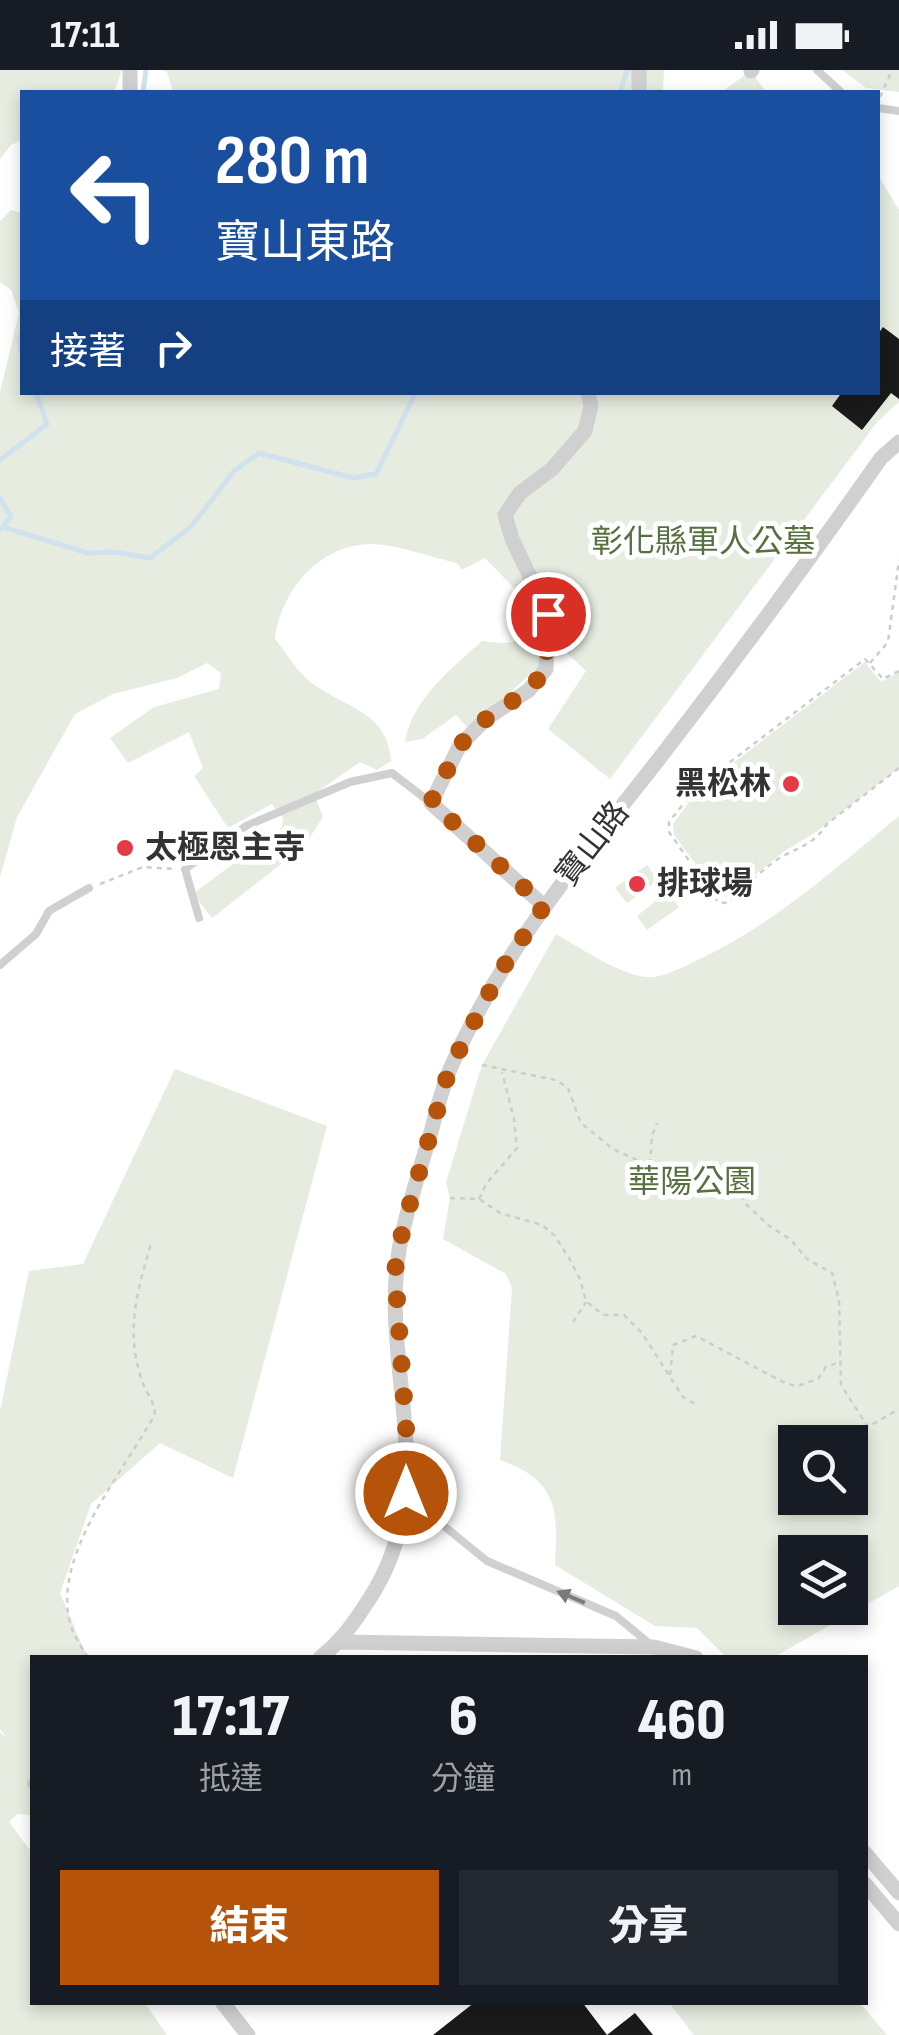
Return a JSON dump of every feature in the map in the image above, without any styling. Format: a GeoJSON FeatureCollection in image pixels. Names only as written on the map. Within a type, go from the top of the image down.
{"type":"FeatureCollection","features":[{"type":"Feature","properties":{"kind":"street"},"geometry":{"type":"LineString","coordinates":[[544,906],[431,802],[460,745],[487,718],[529,690],[546,669],[548,614],[512,539],[505,515],[520,493],[552,470],[584,431],[591,406],[589,395]]}},
{"type":"Feature","properties":{"kind":"street","name":"寶山路"},"geometry":{"type":"LineString","coordinates":[[324,1655],[340,1642],[390,1566],[404,1516],[409,1470],[395,1270],[403,1228],[449,1070],[500,972],[544,906],[768,618],[881,458],[899,442]]}},
{"type":"Feature","properties":{"kind":"street"},"geometry":{"type":"LineString","coordinates":[[340,1642],[660,1652]]}},
{"type":"Feature","properties":{"kind":"street"},"geometry":{"type":"LineString","coordinates":[[340,1642],[351,1655]]}},
{"type":"Feature","properties":{"kind":"street"},"geometry":{"type":"LineString","coordinates":[[868,1856],[899,1892]]}},
{"type":"Feature","properties":{"kind":"street"},"geometry":{"type":"LineString","coordinates":[[868,1888],[899,1924]]}},
{"type":"Feature","properties":{"kind":"street"},"geometry":{"type":"LineString","coordinates":[[224,2005],[248,2035]]}},
{"type":"Feature","properties":{"kind":"lane"},"geometry":{"type":"LineString","coordinates":[[817,70],[839,90]]}},
{"type":"Feature","properties":{"kind":"lane"},"geometry":{"type":"LineString","coordinates":[[199,918],[185,870],[246,826],[350,782],[392,774],[431,802]]}},
{"type":"Feature","properties":{"kind":"lane"},"geometry":{"type":"LineString","coordinates":[[0,966],[36,934],[49,911],[89,888]]}},
{"type":"Feature","properties":{"kind":"lane"},"geometry":{"type":"LineString","coordinates":[[404,1516],[445,1527],[487,1561],[616,1616],[660,1652]]}},
{"type":"Feature","properties":{"kind":"path"},"geometry":{"type":"LineString","coordinates":[[880,101],[892,70]]}},
{"type":"Feature","properties":{"kind":"path"},"geometry":{"type":"LineString","coordinates":[[869,664],[888,642],[899,560]]}},
{"type":"Feature","properties":{"kind":"path"},"geometry":{"type":"LineString","coordinates":[[899,671],[882,679],[865,659],[696,788],[668,822],[669,832],[718,902],[727,903],[782,857],[805,848],[827,824],[899,768]]}},
{"type":"Feature","properties":{"kind":"path"},"geometry":{"type":"LineString","coordinates":[[89,888],[143,868],[185,870]]}},
{"type":"Feature","properties":{"kind":"path"},"geometry":{"type":"LineString","coordinates":[[482,1066],[556,1080],[568,1088],[582,1123],[614,1149],[650,1166],[708,1186],[724,1184],[746,1164]]}},
{"type":"Feature","properties":{"kind":"path"},"geometry":{"type":"LineString","coordinates":[[478,1200],[486,1184],[517,1148],[502,1070]]}},
{"type":"Feature","properties":{"kind":"path"},"geometry":{"type":"LineString","coordinates":[[650,1166],[657,1123]]}},
{"type":"Feature","properties":{"kind":"path"},"geometry":{"type":"LineString","coordinates":[[729,1179],[747,1205],[768,1225],[790,1238],[807,1260],[832,1273],[839,1300],[841,1385],[868,1427],[899,1409]]}},
{"type":"Feature","properties":{"kind":"path"},"geometry":{"type":"LineString","coordinates":[[450,1198],[478,1200],[500,1213],[542,1225],[554,1236],[580,1279],[586,1301],[604,1315],[624,1316],[642,1333],[683,1397],[695,1404]]}},
{"type":"Feature","properties":{"kind":"path"},"geometry":{"type":"LineString","coordinates":[[86,1655],[70,1624],[67,1585],[77,1551],[97,1509],[155,1414],[154,1400],[141,1380],[132,1313],[152,1240]]}},
{"type":"Feature","properties":{"kind":"path"},"geometry":{"type":"LineString","coordinates":[[574,1322],[586,1301]]}},
{"type":"Feature","properties":{"kind":"path"},"geometry":{"type":"LineString","coordinates":[[669,1376],[673,1345],[696,1336],[797,1386],[818,1380],[826,1366],[838,1362]]}},
{"type":"Feature","properties":{"kind":"green space"},"geometry":{"type":"Polygon","coordinates":[[[0,70],[122,70],[115,90],[20,90],[20,141],[11,145],[0,159],[0,70]]]}},
{"type":"Feature","properties":{"kind":"green space"},"geometry":{"type":"Polygon","coordinates":[[[162,70],[664,70],[663,90],[172,90],[167,72],[162,70]]]}},
{"type":"Feature","properties":{"kind":"green space"},"geometry":{"type":"Polygon","coordinates":[[[842,70],[899,70],[899,92],[866,88],[842,70]]]}},
{"type":"Feature","properties":{"kind":"green space"},"geometry":{"type":"Polygon","coordinates":[[[751,71],[765,90],[724,90],[751,71]]]}},
{"type":"Feature","properties":{"kind":"green space","name":"彰化縣軍人公墓"},"geometry":{"type":"Polygon","coordinates":[[[880,178],[899,210],[899,402],[878,421],[610,779],[548,729],[586,671],[568,654],[563,631],[545,661],[476,723],[468,728],[456,715],[422,739],[405,742],[416,712],[446,673],[482,641],[505,643],[522,637],[534,626],[534,609],[485,558],[462,570],[457,563],[404,549],[372,544],[353,546],[335,552],[306,573],[285,604],[275,639],[305,677],[381,729],[391,761],[377,770],[360,762],[314,794],[323,817],[304,846],[212,918],[193,894],[282,827],[283,818],[272,804],[228,828],[194,776],[203,768],[189,732],[128,763],[110,738],[154,707],[219,689],[221,673],[207,663],[177,678],[113,694],[75,714],[17,817],[0,877],[0,392],[19,313],[11,290],[0,282],[0,221],[11,210],[20,212],[20,395],[880,395],[880,178]]]}},
{"type":"Feature","properties":{"kind":"green space","name":"黑松林"},"geometry":{"type":"Polygon","coordinates":[[[865,662],[881,682],[899,672],[899,768],[728,897],[719,896],[674,835],[673,824],[698,790],[865,662]]]}},
{"type":"Feature","properties":{"kind":"green space","name":"華陽公園"},"geometry":{"type":"Polygon","coordinates":[[[899,816],[899,1586],[868,1604],[868,1535],[778,1535],[778,1625],[830,1625],[778,1655],[724,1655],[697,1628],[655,1626],[555,1565],[556,1528],[550,1499],[533,1477],[500,1460],[512,1288],[506,1274],[443,1239],[450,1198],[446,1182],[482,1065],[556,934],[630,974],[654,977],[698,960],[752,930],[899,816]]]}},
{"type":"Feature","properties":{"kind":"green space","name":"排球場"},"geometry":{"type":"Polygon","coordinates":[[[647,865],[658,880],[627,903],[615,888],[647,865]]]}},
{"type":"Feature","properties":{"kind":"green space","name":"排球場"},"geometry":{"type":"Polygon","coordinates":[[[667,892],[679,907],[647,930],[637,916],[667,892]]]}},
{"type":"Feature","properties":{"kind":"green space"},"geometry":{"type":"Polygon","coordinates":[[[175,1069],[327,1126],[233,1478],[160,1443],[91,1504],[60,1593],[88,1655],[30,1655],[30,1815],[17,1814],[9,1822],[30,1850],[30,2005],[146,2005],[167,2035],[0,2035],[0,1732],[7,1738],[0,1729],[0,1411],[29,1271],[83,1264],[175,1069]]]}},
{"type":"Feature","properties":{"kind":"green space"},"geometry":{"type":"Polygon","coordinates":[[[671,2005],[862,2005],[887,2035],[694,2035],[671,2005]]]}},
{"type":"Feature","properties":{"kind":"building"},"geometry":{"type":"Polygon","coordinates":[[[883,327],[899,339],[899,399],[891,393],[862,430],[832,406],[840,395],[880,395],[883,327]]]}},
{"type":"Feature","properties":{"kind":"building"},"geometry":{"type":"Polygon","coordinates":[[[471,2005],[584,2005],[607,2035],[433,2035],[471,2005]]]}},
{"type":"Feature","properties":{"kind":"building"},"geometry":{"type":"Polygon","coordinates":[[[635,2013],[653,2035],[607,2035],[635,2013]]]}},
{"type":"Feature","properties":{"kind":"waterway"},"geometry":{"type":"LineString","coordinates":[[143,90],[146,70]]}},
{"type":"Feature","properties":{"kind":"waterway"},"geometry":{"type":"LineString","coordinates":[[621,90],[627,70]]}},
{"type":"Feature","properties":{"kind":"waterway"},"geometry":{"type":"LineString","coordinates":[[20,339],[20,346]]}},
{"type":"Feature","properties":{"kind":"waterway"},"geometry":{"type":"LineString","coordinates":[[0,460],[47,424],[37,395]]}},
{"type":"Feature","properties":{"kind":"waterway"},"geometry":{"type":"LineString","coordinates":[[3,527],[88,553],[113,552],[150,558],[191,527],[234,471],[259,453],[353,478],[376,474],[415,395]]}},
{"type":"Feature","properties":{"kind":"waterway"},"geometry":{"type":"LineString","coordinates":[[0,498],[11,517],[0,530]]}},
{"type":"Feature","properties":{"kind":"place","name":"黑松林"},"geometry":{"type":"Point","coordinates":[791,784]}},
{"type":"Feature","properties":{"kind":"place","name":"太極恩主寺"},"geometry":{"type":"Point","coordinates":[125,848]}},
{"type":"Feature","properties":{"kind":"place","name":"排球場"},"geometry":{"type":"Point","coordinates":[637,884]}},
{"type":"Feature","properties":{"kind":"route"},"geometry":{"type":"LineString","coordinates":[[406,1493],[409,1470],[395,1270],[403,1228],[449,1070],[500,972],[544,906],[431,802],[460,745],[487,718],[529,690],[546,669],[548,614]]}}]}
